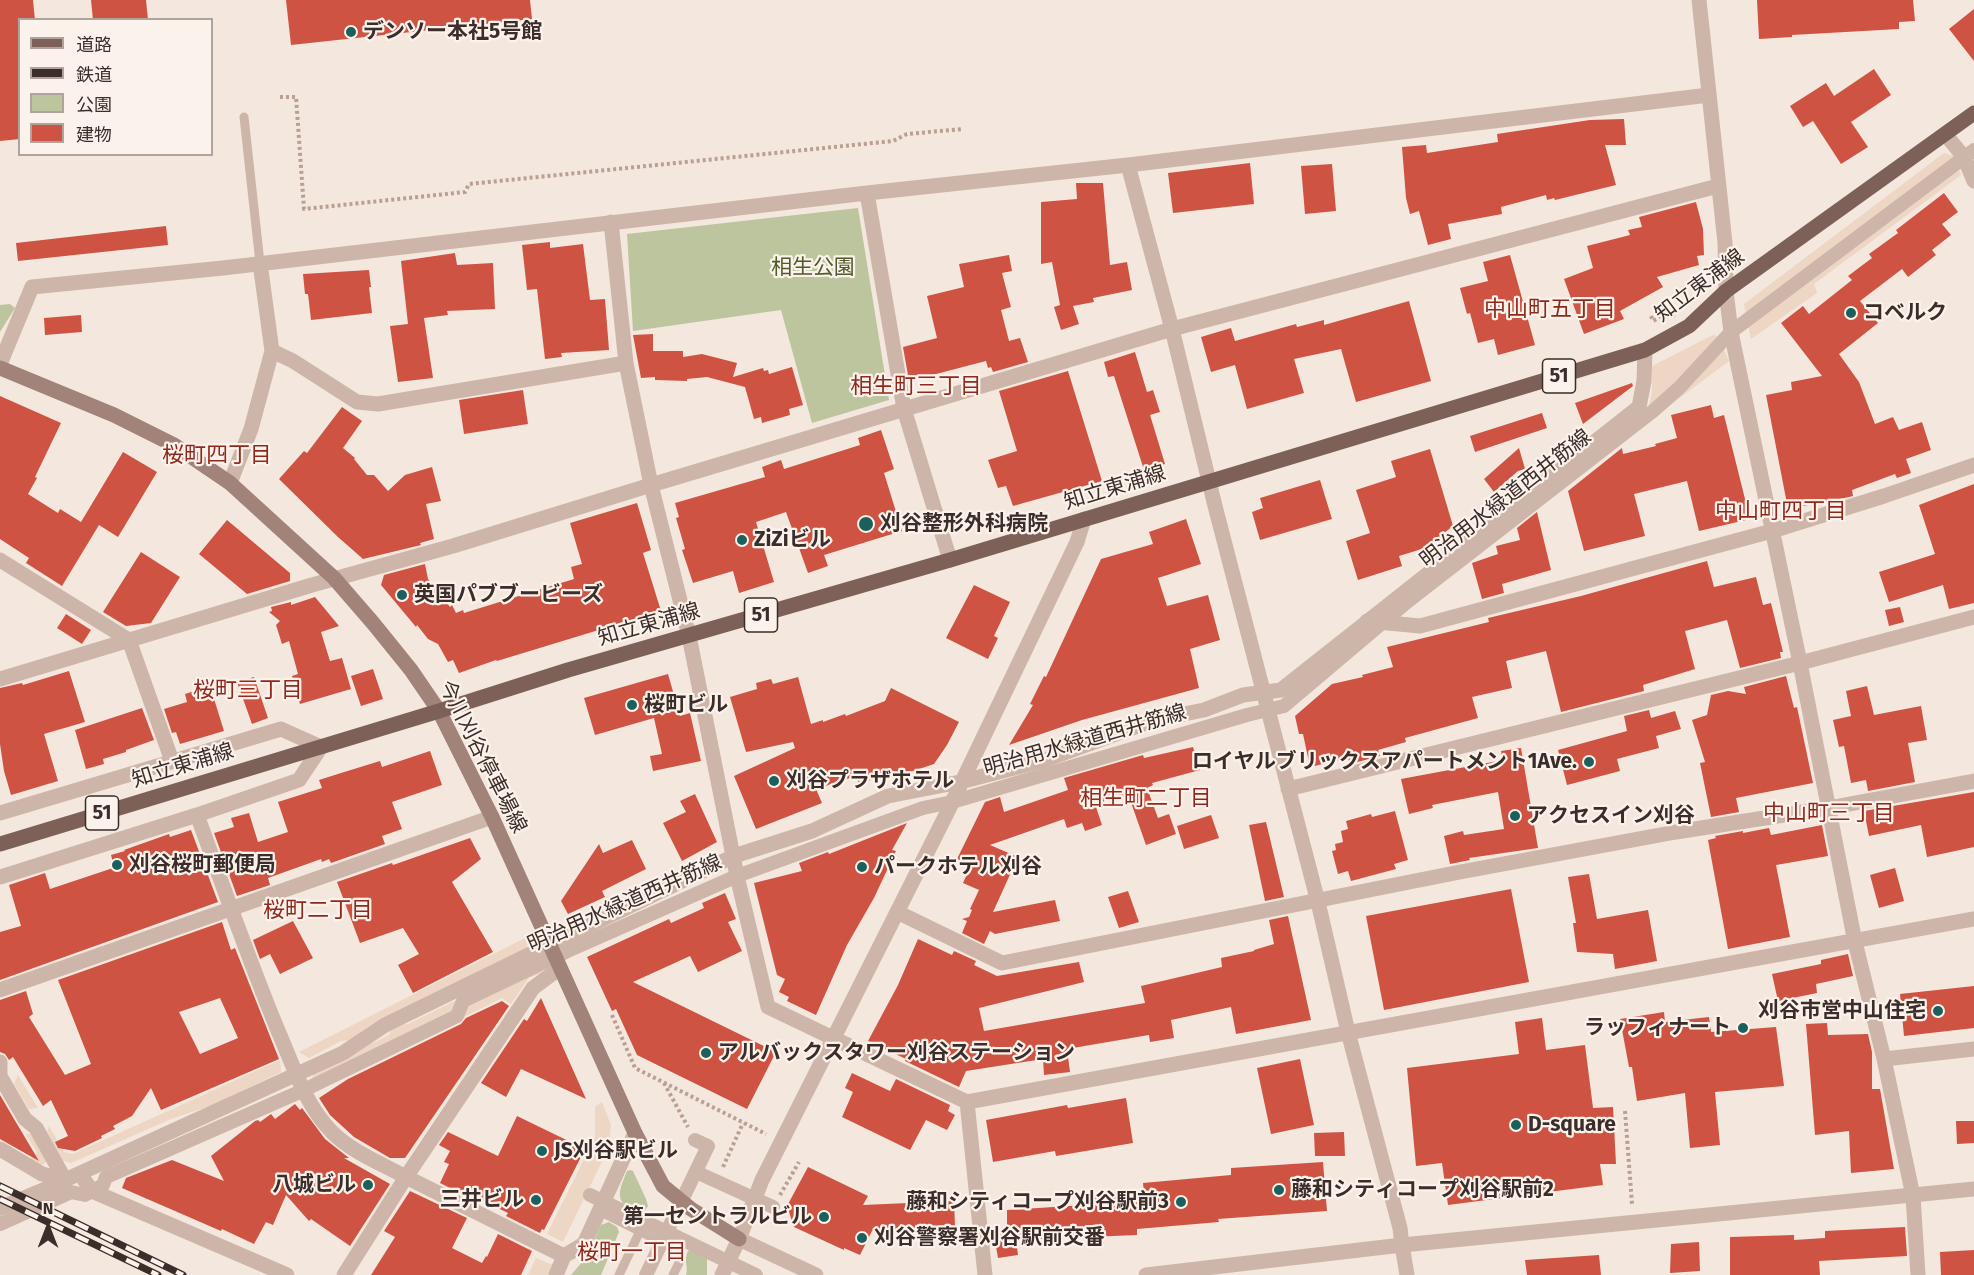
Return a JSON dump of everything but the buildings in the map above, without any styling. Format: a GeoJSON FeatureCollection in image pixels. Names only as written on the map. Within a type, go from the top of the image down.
{"type":"FeatureCollection","features":[{"type":"Feature","properties":{"kind":"main road","name":"知立東浦線"},"geometry":{"type":"LineString","coordinates":[[0,844],[568,670],[950,560],[1645,350],[1689,326],[1726,291],[1974,113]]}},
{"type":"Feature","properties":{"kind":"main road","name":"今川刈谷停車場線"},"geometry":{"type":"LineString","coordinates":[[0,366],[114,415],[174,445],[230,483],[334,578],[411,670],[439,711],[492,817],[635,1133],[663,1186],[691,1209],[739,1239]]}},
{"type":"Feature","properties":{"kind":"street"},"geometry":{"type":"LineString","coordinates":[[1699,0],[1725,243],[1726,291],[1731,332],[1855,942],[1884,1059],[1913,1196],[1918,1275]]}},
{"type":"Feature","properties":{"kind":"street"},"geometry":{"type":"LineString","coordinates":[[0,366],[32,287],[1128,165],[1709,95]]}},
{"type":"Feature","properties":{"kind":"street"},"geometry":{"type":"LineString","coordinates":[[1945,134],[1969,154],[1974,182]]}},
{"type":"Feature","properties":{"kind":"street","name":"明治用水緑道西井筋線"},"geometry":{"type":"LineString","coordinates":[[92,1191],[103,1185],[106,1177],[304,1090],[457,1016],[463,1001],[555,957],[737,876],[923,808],[952,802],[1284,706],[1375,622],[1407,602],[1653,411],[1679,388],[1731,332],[1969,154]]}},
{"type":"Feature","properties":{"kind":"street"},"geometry":{"type":"LineString","coordinates":[[1128,165],[1211,481],[1215,506],[1318,902],[1348,1032],[1400,1228],[1407,1275]]}},
{"type":"Feature","properties":{"kind":"street"},"geometry":{"type":"LineString","coordinates":[[0,679],[334,578],[453,546],[1172,329],[1718,186]]}},
{"type":"Feature","properties":{"kind":"street"},"geometry":{"type":"LineString","coordinates":[[867,193],[904,409],[950,560]]}},
{"type":"Feature","properties":{"kind":"street"},"geometry":{"type":"LineString","coordinates":[[611,222],[626,363],[651,485],[689,636],[737,876],[768,1007],[967,1102],[1974,919]]}},
{"type":"Feature","properties":{"kind":"street"},"geometry":{"type":"LineString","coordinates":[[230,483],[251,429],[272,351],[260,263]]}},
{"type":"Feature","properties":{"kind":"street"},"geometry":{"type":"LineString","coordinates":[[0,1208],[80,1174],[343,1053],[385,1025],[555,957],[734,856],[812,831],[888,796],[960,782],[1045,760],[1154,720],[1204,710],[1244,695],[1281,690],[1375,622],[1639,407],[1644,381],[1645,350]]}},
{"type":"Feature","properties":{"kind":"street"},"geometry":{"type":"LineString","coordinates":[[272,351],[357,402],[378,404],[626,363]]}},
{"type":"Feature","properties":{"kind":"street"},"geometry":{"type":"LineString","coordinates":[[1375,622],[1420,626],[1772,531],[1974,465]]}},
{"type":"Feature","properties":{"kind":"street"},"geometry":{"type":"LineString","coordinates":[[722,1275],[762,1180],[952,802],[1077,542],[1084,519]]}},
{"type":"Feature","properties":{"kind":"street"},"geometry":{"type":"LineString","coordinates":[[0,560],[129,640],[172,761]]}},
{"type":"Feature","properties":{"kind":"street"},"geometry":{"type":"LineString","coordinates":[[1288,789],[1800,663],[1974,617]]}},
{"type":"Feature","properties":{"kind":"street"},"geometry":{"type":"LineString","coordinates":[[0,813],[281,729],[321,747],[299,780],[197,815],[0,877]]}},
{"type":"Feature","properties":{"kind":"street"},"geometry":{"type":"LineString","coordinates":[[897,912],[1002,963],[1460,872],[1974,781]]}},
{"type":"Feature","properties":{"kind":"street"},"geometry":{"type":"LineString","coordinates":[[197,815],[251,965],[296,1075],[315,1111],[333,1134],[406,1177],[564,1256]]}},
{"type":"Feature","properties":{"kind":"street"},"geometry":{"type":"LineString","coordinates":[[0,990],[492,817]]}},
{"type":"Feature","properties":{"kind":"street"},"geometry":{"type":"LineString","coordinates":[[344,1275],[406,1177],[555,957]]}},
{"type":"Feature","properties":{"kind":"street"},"geometry":{"type":"LineString","coordinates":[[1884,1059],[1974,1049]]}},
{"type":"Feature","properties":{"kind":"street"},"geometry":{"type":"LineString","coordinates":[[0,1062],[0,1076],[25,1119],[36,1128],[65,1180]]}},
{"type":"Feature","properties":{"kind":"street"},"geometry":{"type":"LineString","coordinates":[[967,1102],[985,1275]]}},
{"type":"Feature","properties":{"kind":"street"},"geometry":{"type":"LineString","coordinates":[[555,1275],[564,1256],[584,1245],[635,1133]]}},
{"type":"Feature","properties":{"kind":"street"},"geometry":{"type":"LineString","coordinates":[[646,1275],[708,1146],[695,1140]]}},
{"type":"Feature","properties":{"kind":"street"},"geometry":{"type":"LineString","coordinates":[[0,1149],[42,1174],[65,1180]]}},
{"type":"Feature","properties":{"kind":"street"},"geometry":{"type":"LineString","coordinates":[[698,1168],[773,1207]]}},
{"type":"Feature","properties":{"kind":"street"},"geometry":{"type":"LineString","coordinates":[[80,1174],[92,1191],[287,1275]]}},
{"type":"Feature","properties":{"kind":"street"},"geometry":{"type":"LineString","coordinates":[[1146,1275],[1402,1245],[1974,1189]]}},
{"type":"Feature","properties":{"kind":"street"},"geometry":{"type":"LineString","coordinates":[[0,1224],[71,1192],[85,1195],[92,1191]]}},
{"type":"Feature","properties":{"kind":"street"},"geometry":{"type":"LineString","coordinates":[[590,1195],[756,1275]]}},
{"type":"Feature","properties":{"kind":"street"},"geometry":{"type":"LineString","coordinates":[[739,1239],[816,1275]]}},
{"type":"Feature","properties":{"kind":"lane"},"geometry":{"type":"LineString","coordinates":[[244,117],[260,263]]}},
{"type":"Feature","properties":{"kind":"lane"},"geometry":{"type":"LineString","coordinates":[[599,1211],[677,1250],[678,1263],[673,1275]]}},
{"type":"Feature","properties":{"kind":"lane"},"geometry":{"type":"LineString","coordinates":[[619,1275],[640,1231]]}},
{"type":"Feature","properties":{"kind":"path"},"geometry":{"type":"LineString","coordinates":[[280,97],[296,97],[304,209],[465,192],[469,184],[893,141],[907,134],[963,129]]}},
{"type":"Feature","properties":{"kind":"path"},"geometry":{"type":"LineString","coordinates":[[1651,316],[1653,321],[1670,311]]}},
{"type":"Feature","properties":{"kind":"path"},"geometry":{"type":"LineString","coordinates":[[612,1015],[635,1068],[767,1134]]}},
{"type":"Feature","properties":{"kind":"path"},"geometry":{"type":"LineString","coordinates":[[664,1083],[695,1140]]}},
{"type":"Feature","properties":{"kind":"path"},"geometry":{"type":"LineString","coordinates":[[1625,1111],[1632,1204]]}},
{"type":"Feature","properties":{"kind":"path"},"geometry":{"type":"LineString","coordinates":[[698,1168],[720,1174],[743,1123]]}},
{"type":"Feature","properties":{"kind":"path"},"geometry":{"type":"LineString","coordinates":[[773,1207],[800,1162]]}},
{"type":"Feature","properties":{"kind":"green space","name":"相生公園"},"geometry":{"type":"Polygon","coordinates":[[[858,208],[889,400],[812,423],[781,310],[633,331],[627,234],[858,208]]]}},
{"type":"Feature","properties":{"kind":"green space"},"geometry":{"type":"Polygon","coordinates":[[[10,304],[15,308],[0,332],[0,305],[10,304]]]}},
{"type":"Feature","properties":{"kind":"green space"},"geometry":{"type":"Polygon","coordinates":[[[627,1171],[633,1171],[646,1199],[648,1206],[644,1212],[629,1207],[621,1200],[621,1186],[627,1171]]]}},
{"type":"Feature","properties":{"kind":"green space"},"geometry":{"type":"Polygon","coordinates":[[[609,1222],[617,1227],[619,1232],[601,1275],[571,1275],[588,1255],[601,1225],[609,1222]]]}},
{"type":"Feature","properties":{"kind":"green space"},"geometry":{"type":"Polygon","coordinates":[[[694,1249],[707,1255],[707,1275],[686,1275],[688,1251],[694,1249]]]}},
{"type":"Feature","properties":{"kind":"shaded area"},"geometry":{"type":"Polygon","coordinates":[[[1944,153],[1954,156],[1961,175],[1814,284],[1817,293],[1751,339],[1744,304],[1944,153]]]}},
{"type":"Feature","properties":{"kind":"shaded area"},"geometry":{"type":"Polygon","coordinates":[[[1713,335],[1726,338],[1721,343],[1729,361],[1657,415],[1649,406],[1652,392],[1652,366],[1713,335]]]}},
{"type":"Feature","properties":{"kind":"shaded area"},"geometry":{"type":"Polygon","coordinates":[[[527,937],[529,941],[526,950],[364,1030],[354,1040],[341,1041],[309,1058],[299,1052],[527,937]]]}},
{"type":"Feature","properties":{"kind":"shaded area"},"geometry":{"type":"Polygon","coordinates":[[[535,961],[542,967],[542,973],[529,978],[511,1004],[502,998],[316,1091],[312,1079],[314,1072],[389,1035],[391,1027],[408,1024],[535,961]]]}},
{"type":"Feature","properties":{"kind":"shaded area"},"geometry":{"type":"Polygon","coordinates":[[[280,1060],[281,1072],[213,1105],[171,1119],[71,1163],[61,1160],[47,1132],[49,1126],[64,1152],[73,1154],[280,1060]]]}},
{"type":"Feature","properties":{"kind":"shaded area"},"geometry":{"type":"Polygon","coordinates":[[[18,1075],[38,1108],[29,1109],[14,1084],[18,1075]]]}},
{"type":"Feature","properties":{"kind":"shaded area"},"geometry":{"type":"Polygon","coordinates":[[[602,1102],[611,1125],[609,1147],[563,1242],[547,1234],[595,1137],[595,1107],[602,1102]]]}},
{"type":"Feature","properties":{"kind":"shaded area"},"geometry":{"type":"Polygon","coordinates":[[[26,1134],[32,1134],[47,1162],[42,1165],[29,1159],[37,1153],[26,1134]]]}},
{"type":"Feature","properties":{"kind":"shaded area"},"geometry":{"type":"Polygon","coordinates":[[[536,1258],[553,1265],[548,1275],[528,1275],[536,1258]]]}},
{"type":"Feature","properties":{"kind":"railway"},"geometry":{"type":"LineString","coordinates":[[0,1186],[183,1275]]}},
{"type":"Feature","properties":{"kind":"railway"},"geometry":{"type":"LineString","coordinates":[[0,1199],[158,1275]]}},
{"type":"Feature","properties":{"kind":"place","name":"デンソー本社5号館"},"geometry":{"type":"Point","coordinates":[351,32]}},
{"type":"Feature","properties":{"kind":"place","name":"コベルク"},"geometry":{"type":"Point","coordinates":[1851,313]}},
{"type":"Feature","properties":{"kind":"place","name":"刈谷整形外科病院"},"geometry":{"type":"Point","coordinates":[866,524]}},
{"type":"Feature","properties":{"kind":"place","name":"ZiZiビル"},"geometry":{"type":"Point","coordinates":[742,540]}},
{"type":"Feature","properties":{"kind":"place","name":"英国パブブービーズ"},"geometry":{"type":"Point","coordinates":[402,595]}},
{"type":"Feature","properties":{"kind":"place","name":"桜町ビル"},"geometry":{"type":"Point","coordinates":[632,705]}},
{"type":"Feature","properties":{"kind":"place","name":"ロイヤルブリックスアパートメント1Ave."},"geometry":{"type":"Point","coordinates":[1589,762]}},
{"type":"Feature","properties":{"kind":"place","name":"刈谷プラザホテル"},"geometry":{"type":"Point","coordinates":[774,781]}},
{"type":"Feature","properties":{"kind":"place","name":"アクセスイン刈谷"},"geometry":{"type":"Point","coordinates":[1515,816]}},
{"type":"Feature","properties":{"kind":"place","name":"刈谷桜町郵便局"},"geometry":{"type":"Point","coordinates":[117,865]}},
{"type":"Feature","properties":{"kind":"place","name":"パークホテル刈谷"},"geometry":{"type":"Point","coordinates":[862,867]}},
{"type":"Feature","properties":{"kind":"place","name":"刈谷市営中山住宅"},"geometry":{"type":"Point","coordinates":[1938,1011]}},
{"type":"Feature","properties":{"kind":"place","name":"ラッフィナート"},"geometry":{"type":"Point","coordinates":[1743,1028]}},
{"type":"Feature","properties":{"kind":"place","name":"アルバックスタワー刈谷ステーション"},"geometry":{"type":"Point","coordinates":[706,1053]}},
{"type":"Feature","properties":{"kind":"place","name":"D-square"},"geometry":{"type":"Point","coordinates":[1516,1125]}},
{"type":"Feature","properties":{"kind":"place","name":"JS刈谷駅ビル"},"geometry":{"type":"Point","coordinates":[542,1151]}},
{"type":"Feature","properties":{"kind":"place","name":"八城ビル"},"geometry":{"type":"Point","coordinates":[368,1185]}},
{"type":"Feature","properties":{"kind":"place","name":"藤和シティコープ刈谷駅前2"},"geometry":{"type":"Point","coordinates":[1279,1190]}},
{"type":"Feature","properties":{"kind":"place","name":"三井ビル"},"geometry":{"type":"Point","coordinates":[536,1200]}},
{"type":"Feature","properties":{"kind":"place","name":"藤和シティコープ刈谷駅前3"},"geometry":{"type":"Point","coordinates":[1181,1202]}},
{"type":"Feature","properties":{"kind":"place","name":"第一セントラルビル"},"geometry":{"type":"Point","coordinates":[824,1217]}},
{"type":"Feature","properties":{"kind":"place","name":"刈谷警察署刈谷駅前交番"},"geometry":{"type":"Point","coordinates":[862,1238]}},
{"type":"Feature","properties":{"kind":"district","name":"中山町五丁目"},"geometry":{"type":"Point","coordinates":[1550,310]}},
{"type":"Feature","properties":{"kind":"district","name":"相生町三丁目"},"geometry":{"type":"Point","coordinates":[916,387]}},
{"type":"Feature","properties":{"kind":"district","name":"桜町四丁目"},"geometry":{"type":"Point","coordinates":[217,456]}},
{"type":"Feature","properties":{"kind":"district","name":"中山町四丁目"},"geometry":{"type":"Point","coordinates":[1781,512]}},
{"type":"Feature","properties":{"kind":"district","name":"桜町三丁目"},"geometry":{"type":"Point","coordinates":[248,691]}},
{"type":"Feature","properties":{"kind":"district","name":"相生町二丁目"},"geometry":{"type":"Point","coordinates":[1146,799]}},
{"type":"Feature","properties":{"kind":"district","name":"中山町三丁目"},"geometry":{"type":"Point","coordinates":[1829,814]}},
{"type":"Feature","properties":{"kind":"district","name":"桜町二丁目"},"geometry":{"type":"Point","coordinates":[318,911]}},
{"type":"Feature","properties":{"kind":"district","name":"桜町一丁目"},"geometry":{"type":"Point","coordinates":[632,1253]}}]}
